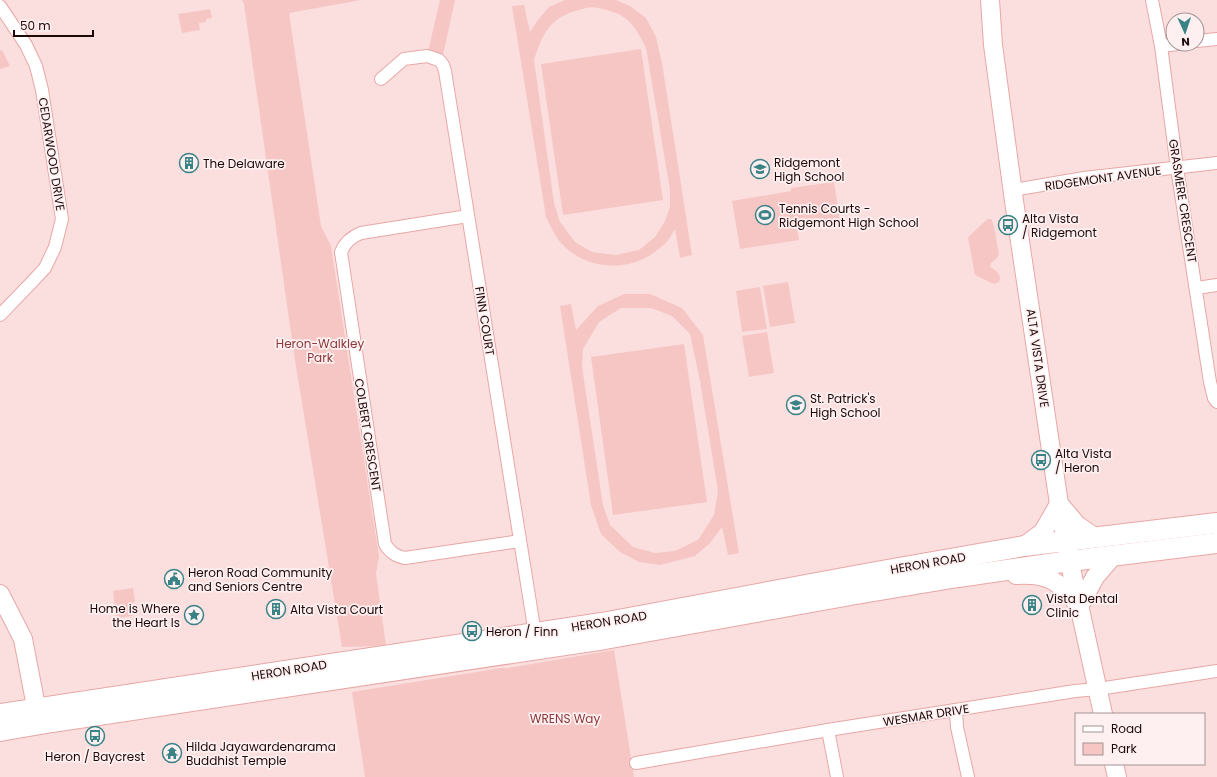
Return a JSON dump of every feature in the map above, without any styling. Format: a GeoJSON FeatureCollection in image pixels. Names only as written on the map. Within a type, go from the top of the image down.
{"type":"FeatureCollection","features":[{"type":"Feature","properties":{"kind":"main road","name":"HERON ROAD"},"geometry":{"type":"LineString","coordinates":[[536,640],[605,639],[958,577],[1068,551],[1096,538],[1217,523]]}},
{"type":"Feature","properties":{"kind":"main road","name":"HERON ROAD"},"geometry":{"type":"LineString","coordinates":[[0,714],[38,716],[536,640],[602,623],[1024,546],[1114,556],[1217,543]]}},
{"type":"Feature","properties":{"kind":"main road","name":"HERON ROAD"},"geometry":{"type":"LineString","coordinates":[[0,731],[38,716]]}},
{"type":"Feature","properties":{"kind":"street","name":"ALTA VISTA DRIVE"},"geometry":{"type":"LineString","coordinates":[[990,0],[994,45],[1013,190],[1059,504],[1103,713]]}},
{"type":"Feature","properties":{"kind":"street","name":"GRASMERE CRESCENT"},"geometry":{"type":"LineString","coordinates":[[1152,0],[1161,46],[1177,168],[1197,288],[1210,382],[1214,398],[1217,402]]}},
{"type":"Feature","properties":{"kind":"street","name":"CEDARWOOD DRIVE"},"geometry":{"type":"LineString","coordinates":[[0,6],[26,45],[36,66],[42,90],[62,220],[55,247],[45,268],[0,315]]}},
{"type":"Feature","properties":{"kind":"street"},"geometry":{"type":"LineString","coordinates":[[1205,40],[1217,39]]}},
{"type":"Feature","properties":{"kind":"street"},"geometry":{"type":"LineString","coordinates":[[1161,46],[1165,46]]}},
{"type":"Feature","properties":{"kind":"street","name":"FINN COURT"},"geometry":{"type":"LineString","coordinates":[[381,79],[404,59],[427,56],[439,60],[445,71],[536,640]]}},
{"type":"Feature","properties":{"kind":"street","name":"RIDGEMONT AVENUE"},"geometry":{"type":"LineString","coordinates":[[1013,190],[1084,178],[1217,163]]}},
{"type":"Feature","properties":{"kind":"street","name":"COLBERT CRESCENT"},"geometry":{"type":"LineString","coordinates":[[468,216],[361,233],[353,236],[344,245],[340,252],[385,544],[390,552],[398,557],[405,558],[520,541]]}},
{"type":"Feature","properties":{"kind":"street"},"geometry":{"type":"LineString","coordinates":[[1197,288],[1217,285]]}},
{"type":"Feature","properties":{"kind":"street"},"geometry":{"type":"LineString","coordinates":[[1024,546],[1043,532],[1059,504],[1077,525],[1096,538]]}},
{"type":"Feature","properties":{"kind":"street"},"geometry":{"type":"LineString","coordinates":[[958,577],[1027,574],[1041,576],[1054,580],[1066,589],[1080,605],[1096,577],[1114,556]]}},
{"type":"Feature","properties":{"kind":"street"},"geometry":{"type":"LineString","coordinates":[[0,594],[23,639],[38,716]]}},
{"type":"Feature","properties":{"kind":"street","name":"WESMAR DRIVE"},"geometry":{"type":"LineString","coordinates":[[636,763],[828,730],[1075,691],[1098,689],[1217,671]]}},
{"type":"Feature","properties":{"kind":"street"},"geometry":{"type":"LineString","coordinates":[[956,711],[957,727],[968,777]]}},
{"type":"Feature","properties":{"kind":"street"},"geometry":{"type":"LineString","coordinates":[[828,730],[837,777]]}},
{"type":"Feature","properties":{"kind":"street"},"geometry":{"type":"LineString","coordinates":[[1114,765],[1117,777]]}},
{"type":"Feature","properties":{"kind":"green space","name":"Heron-Walkley Park"},"geometry":{"type":"Polygon","coordinates":[[[242,0],[361,0],[289,13],[321,226],[331,246],[379,557],[376,573],[386,646],[342,647],[294,354],[244,4],[242,0]]]}},
{"type":"Feature","properties":{"kind":"green space"},"geometry":{"type":"Polygon","coordinates":[[[440,0],[455,0],[443,55],[428,52],[440,0]]]}},
{"type":"Feature","properties":{"kind":"green space"},"geometry":{"type":"Polygon","coordinates":[[[565,0],[616,0],[630,6],[646,18],[656,37],[662,63],[692,255],[680,258],[675,229],[665,244],[649,256],[636,262],[610,266],[584,260],[572,253],[555,235],[546,217],[512,6],[524,5],[530,32],[549,7],[565,0]],[[592,7],[579,10],[569,13],[553,23],[542,38],[534,60],[554,203],[560,222],[575,242],[592,252],[616,255],[639,250],[655,237],[665,221],[670,207],[670,190],[646,48],[636,30],[626,18],[612,11],[592,7]]]}},
{"type":"Feature","properties":{"kind":"green space"},"geometry":{"type":"Polygon","coordinates":[[[210,9],[212,18],[206,19],[206,22],[199,23],[200,30],[182,33],[178,14],[210,9]]]}},
{"type":"Feature","properties":{"kind":"green space"},"geometry":{"type":"Polygon","coordinates":[[[641,49],[663,200],[563,215],[541,64],[641,49]]]}},
{"type":"Feature","properties":{"kind":"green space"},"geometry":{"type":"Polygon","coordinates":[[[2,50],[10,66],[0,69],[0,51],[2,50]]]}},
{"type":"Feature","properties":{"kind":"green space","name":"Tennis Courts - Ridgemont High School"},"geometry":{"type":"Polygon","coordinates":[[[834,182],[840,222],[797,228],[799,240],[740,249],[732,201],[791,191],[791,188],[834,182]]]}},
{"type":"Feature","properties":{"kind":"green space"},"geometry":{"type":"Polygon","coordinates":[[[988,219],[991,219],[994,226],[999,254],[990,266],[998,272],[1000,276],[999,282],[994,284],[975,275],[968,238],[988,219]]]}},
{"type":"Feature","properties":{"kind":"green space"},"geometry":{"type":"Polygon","coordinates":[[[788,282],[795,323],[770,327],[763,286],[788,282]]]}},
{"type":"Feature","properties":{"kind":"green space"},"geometry":{"type":"Polygon","coordinates":[[[760,287],[767,329],[742,332],[736,291],[760,287]]]}},
{"type":"Feature","properties":{"kind":"green space"},"geometry":{"type":"Polygon","coordinates":[[[624,294],[650,294],[682,308],[703,335],[739,553],[728,555],[722,527],[710,543],[695,556],[660,565],[639,562],[620,552],[601,534],[591,505],[560,306],[571,304],[576,330],[598,306],[624,294]],[[621,308],[599,322],[583,349],[582,367],[603,505],[610,525],[633,547],[655,553],[675,551],[698,540],[714,515],[718,491],[700,381],[690,334],[672,316],[651,308],[621,308]]]}},
{"type":"Feature","properties":{"kind":"green space"},"geometry":{"type":"Polygon","coordinates":[[[767,332],[774,373],[749,377],[742,336],[767,332]]]}},
{"type":"Feature","properties":{"kind":"green space"},"geometry":{"type":"Polygon","coordinates":[[[684,344],[707,502],[613,515],[591,357],[684,344]]]}},
{"type":"Feature","properties":{"kind":"green space"},"geometry":{"type":"Polygon","coordinates":[[[133,588],[135,601],[131,606],[132,616],[116,618],[113,591],[133,588]]]}},
{"type":"Feature","properties":{"kind":"green space","name":"WRENS Way"},"geometry":{"type":"Polygon","coordinates":[[[614,650],[634,777],[365,777],[352,692],[614,650]]]}},
{"type":"Feature","properties":{"kind":"place","name":"The Delaware"},"geometry":{"type":"Point","coordinates":[189,163]}},
{"type":"Feature","properties":{"kind":"place","name":"Ridgemont High School"},"geometry":{"type":"Point","coordinates":[760,169]}},
{"type":"Feature","properties":{"kind":"place","name":"Tennis Courts - Ridgemont High School"},"geometry":{"type":"Point","coordinates":[765,215]}},
{"type":"Feature","properties":{"kind":"place","name":"Alta Vista / Ridgemont"},"geometry":{"type":"Point","coordinates":[1008,225]}},
{"type":"Feature","properties":{"kind":"place","name":"St. Patrick's High School"},"geometry":{"type":"Point","coordinates":[796,405]}},
{"type":"Feature","properties":{"kind":"place","name":"Alta Vista / Heron"},"geometry":{"type":"Point","coordinates":[1041,460]}},
{"type":"Feature","properties":{"kind":"place","name":"Heron Road Community and Seniors Centre"},"geometry":{"type":"Point","coordinates":[174,579]}},
{"type":"Feature","properties":{"kind":"place","name":"Vista Dental Clinic"},"geometry":{"type":"Point","coordinates":[1032,605]}},
{"type":"Feature","properties":{"kind":"place","name":"Alta Vista Court"},"geometry":{"type":"Point","coordinates":[276,609]}},
{"type":"Feature","properties":{"kind":"place","name":"Home is Where the Heart Is"},"geometry":{"type":"Point","coordinates":[194,615]}},
{"type":"Feature","properties":{"kind":"place","name":"Heron / Finn"},"geometry":{"type":"Point","coordinates":[472,631]}},
{"type":"Feature","properties":{"kind":"place","name":"Heron / Baycrest"},"geometry":{"type":"Point","coordinates":[95,736]}},
{"type":"Feature","properties":{"kind":"place","name":"Hilda Jayawardenarama Buddhist Temple"},"geometry":{"type":"Point","coordinates":[172,753]}}]}
